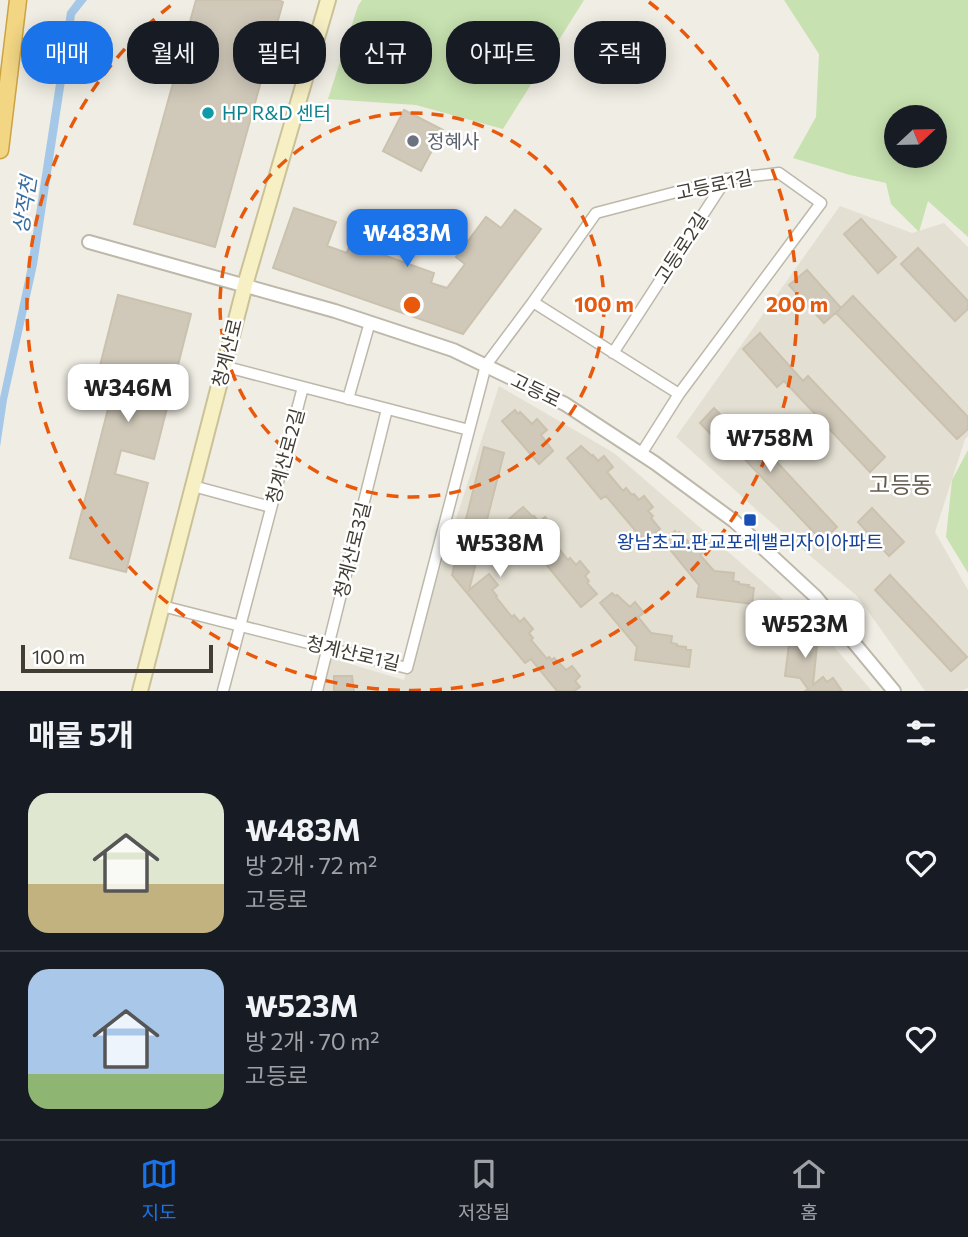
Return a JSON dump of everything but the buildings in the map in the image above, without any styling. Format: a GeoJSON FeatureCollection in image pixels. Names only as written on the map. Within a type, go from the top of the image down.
{"type":"FeatureCollection","features":[{"type":"Feature","properties":{"kind":"highway"},"geometry":{"type":"LineString","coordinates":[[0,150],[18,0]]}},
{"type":"Feature","properties":{"kind":"main road","name":"청계산로"},"geometry":{"type":"LineString","coordinates":[[140,691],[223,366],[326,0]]}},
{"type":"Feature","properties":{"kind":"street","name":"고등로1길"},"geometry":{"type":"LineString","coordinates":[[486,365],[596,213],[726,179],[779,173],[821,202],[679,394],[641,454]]}},
{"type":"Feature","properties":{"kind":"street","name":"고등로2길"},"geometry":{"type":"LineString","coordinates":[[613,353],[726,179]]}},
{"type":"Feature","properties":{"kind":"street","name":"고등로"},"geometry":{"type":"LineString","coordinates":[[89,242],[370,322],[453,350],[565,404],[641,454],[734,521],[816,597],[894,691]]}},
{"type":"Feature","properties":{"kind":"street"},"geometry":{"type":"LineString","coordinates":[[533,302],[679,394]]}},
{"type":"Feature","properties":{"kind":"street"},"geometry":{"type":"LineString","coordinates":[[348,399],[370,322]]}},
{"type":"Feature","properties":{"kind":"street","name":"청계산로1길"},"geometry":{"type":"LineString","coordinates":[[162,606],[407,668],[486,365]]}},
{"type":"Feature","properties":{"kind":"street"},"geometry":{"type":"LineString","coordinates":[[223,366],[303,387]]}},
{"type":"Feature","properties":{"kind":"street","name":"청계산로2길"},"geometry":{"type":"LineString","coordinates":[[223,691],[303,387],[469,430]]}},
{"type":"Feature","properties":{"kind":"street","name":"청계산로3길"},"geometry":{"type":"LineString","coordinates":[[317,691],[387,409]]}},
{"type":"Feature","properties":{"kind":"street"},"geometry":{"type":"LineString","coordinates":[[193,486],[271,507]]}},
{"type":"Feature","properties":{"kind":"shaded area"},"geometry":{"type":"Polygon","coordinates":[[[840,206],[912,233],[944,223],[968,247],[968,436],[935,532],[968,590],[968,688],[961,691],[925,691],[857,596],[676,437],[840,206]]]}},
{"type":"Feature","properties":{"kind":"shaded area"},"geometry":{"type":"Polygon","coordinates":[[[499,386],[614,453],[823,634],[872,691],[318,691],[327,657],[404,680],[499,386]]]}},
{"type":"Feature","properties":{"kind":"green space"},"geometry":{"type":"Polygon","coordinates":[[[362,0],[584,0],[560,38],[560,21],[446,21],[446,84],[531,84],[503,129],[416,105],[328,99],[340,62],[340,84],[432,84],[432,21],[353,21],[362,0]]]}},
{"type":"Feature","properties":{"kind":"green space"},"geometry":{"type":"Polygon","coordinates":[[[784,0],[968,0],[968,237],[928,201],[919,232],[891,204],[886,183],[793,158],[816,117],[819,54],[784,0]]]}},
{"type":"Feature","properties":{"kind":"green space"},"geometry":{"type":"Polygon","coordinates":[[[968,450],[968,573],[946,537],[952,480],[968,450]]]}},
{"type":"Feature","properties":{"kind":"water"},"geometry":{"type":"Polygon","coordinates":[[[76,0],[87,0],[75,15],[74,21],[66,21],[67,12],[76,0]]]}},
{"type":"Feature","properties":{"kind":"water"},"geometry":{"type":"Polygon","coordinates":[[[56,84],[65,84],[37,265],[7,400],[0,447],[0,398],[28,266],[56,84]]]}},
{"type":"Feature","properties":{"kind":"place","name":"HP R&D 센터"},"geometry":{"type":"Point","coordinates":[208,113]}},
{"type":"Feature","properties":{"kind":"place","name":"정혜사"},"geometry":{"type":"Point","coordinates":[413,141]}},
{"type":"Feature","properties":{"kind":"place","name":"왕남초교.판교포레밸리자이아파트"},"geometry":{"type":"Point","coordinates":[750,520]}},
{"type":"Feature","properties":{"kind":"district","name":"고등동"},"geometry":{"type":"Point","coordinates":[901,485]}},
{"type":"Feature","properties":{"kind":"water label","name":"상적천"},"geometry":{"type":"Point","coordinates":[25,205]}}]}
